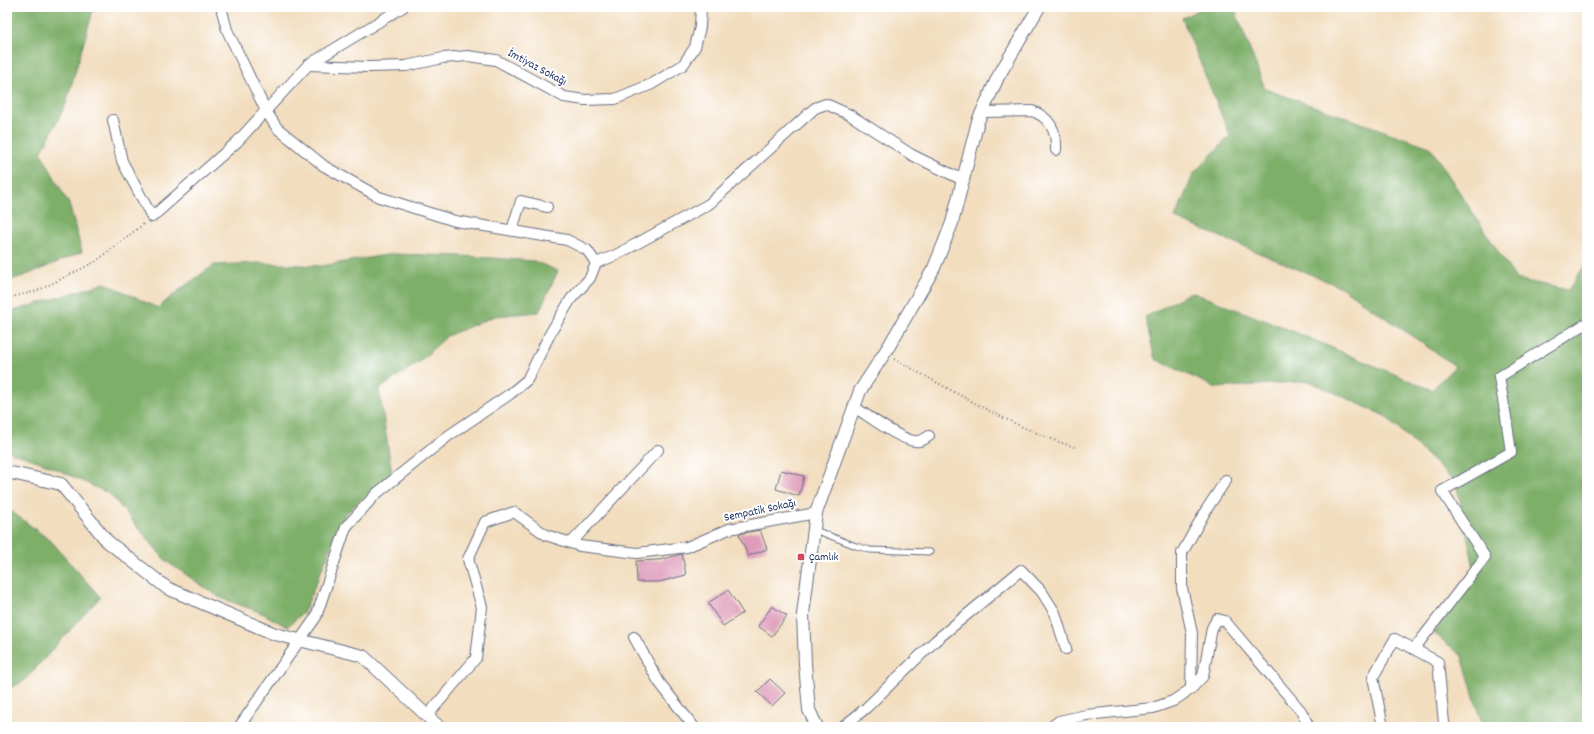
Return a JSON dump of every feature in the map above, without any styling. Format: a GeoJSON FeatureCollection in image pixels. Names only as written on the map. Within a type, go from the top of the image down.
{"type":"FeatureCollection","features":[{"type":"Feature","properties":{"kind":"street"},"geometry":{"type":"LineString","coordinates":[[221,7],[227,30],[266,111],[277,128],[324,166],[379,197],[455,221],[567,240],[587,250],[596,263]]}},
{"type":"Feature","properties":{"kind":"street"},"geometry":{"type":"LineString","coordinates":[[113,120],[122,161],[152,218],[237,142],[308,65],[403,7]]}},
{"type":"Feature","properties":{"kind":"street","name":"İmtiyaz Sokağı"},"geometry":{"type":"LineString","coordinates":[[308,65],[369,68],[406,66],[443,58],[468,56],[496,60],[564,97],[586,100],[615,99],[652,84],[683,65],[695,47],[700,27],[701,7]]}},
{"type":"Feature","properties":{"kind":"street"},"geometry":{"type":"LineString","coordinates":[[817,727],[809,710],[803,614],[816,513],[860,391],[884,354],[934,268],[952,223],[978,121],[998,77],[1039,7]]}},
{"type":"Feature","properties":{"kind":"street"},"geometry":{"type":"LineString","coordinates":[[239,727],[316,617],[346,527],[381,490],[448,436],[510,394],[527,380],[555,325],[571,299],[590,278],[596,263],[616,255],[709,204],[815,108],[826,104],[850,115],[912,155],[963,180]]}},
{"type":"Feature","properties":{"kind":"street"},"geometry":{"type":"LineString","coordinates":[[982,112],[1032,111],[1039,113],[1050,122],[1057,142],[1056,150]]}},
{"type":"Feature","properties":{"kind":"street"},"geometry":{"type":"LineString","coordinates":[[512,230],[521,201],[547,207]]}},
{"type":"Feature","properties":{"kind":"street"},"geometry":{"type":"LineString","coordinates":[[1414,649],[1486,557],[1442,491],[1511,452],[1499,377],[1587,324]]}},
{"type":"Feature","properties":{"kind":"street"},"geometry":{"type":"LineString","coordinates":[[854,407],[906,439],[916,442],[924,440],[929,436]]}},
{"type":"Feature","properties":{"kind":"street"},"geometry":{"type":"LineString","coordinates":[[571,543],[658,450]]}},
{"type":"Feature","properties":{"kind":"street"},"geometry":{"type":"LineString","coordinates":[[7,472],[61,484],[107,541],[167,588],[275,634],[363,656],[439,727]]}},
{"type":"Feature","properties":{"kind":"street"},"geometry":{"type":"LineString","coordinates":[[1191,689],[1192,633],[1182,588],[1182,553],[1206,510],[1226,480]]}},
{"type":"Feature","properties":{"kind":"street","name":"Sempatik Sokağı"},"geometry":{"type":"LineString","coordinates":[[427,716],[476,658],[482,607],[468,559],[485,522],[514,512],[546,535],[580,546],[637,553],[687,547],[729,529],[816,513]]}},
{"type":"Feature","properties":{"kind":"street"},"geometry":{"type":"LineString","coordinates":[[843,727],[866,708],[935,641],[1021,570],[1042,592],[1055,613],[1066,649]]}},
{"type":"Feature","properties":{"kind":"street"},"geometry":{"type":"LineString","coordinates":[[1051,727],[1059,721],[1086,715],[1153,708],[1173,701],[1191,689],[1203,676],[1212,628],[1217,619],[1225,621],[1300,711],[1309,727]]}},
{"type":"Feature","properties":{"kind":"street"},"geometry":{"type":"LineString","coordinates":[[634,637],[659,682],[694,727]]}},
{"type":"Feature","properties":{"kind":"street"},"geometry":{"type":"LineString","coordinates":[[1383,727],[1373,677],[1395,639],[1438,662],[1444,723],[1446,727]]}},
{"type":"Feature","properties":{"kind":"lane"},"geometry":{"type":"LineString","coordinates":[[814,529],[870,550],[930,552]]}},
{"type":"Feature","properties":{"kind":"path"},"geometry":{"type":"LineString","coordinates":[[7,298],[38,291],[95,262],[152,218]]}},
{"type":"Feature","properties":{"kind":"path"},"geometry":{"type":"LineString","coordinates":[[884,354],[1006,419],[1050,440],[1077,448]]}},
{"type":"Feature","properties":{"kind":"green space"},"geometry":{"type":"Polygon","coordinates":[[[7,7],[94,7],[66,104],[41,153],[69,204],[82,252],[24,276],[7,281],[7,7]]]}},
{"type":"Feature","properties":{"kind":"green space"},"geometry":{"type":"Polygon","coordinates":[[[1204,7],[1234,7],[1265,89],[1430,147],[1516,279],[1568,290],[1587,262],[1587,727],[1483,727],[1462,656],[1434,633],[1474,568],[1456,483],[1385,416],[1309,381],[1216,388],[1155,359],[1145,317],[1191,292],[1285,328],[1432,390],[1455,366],[1341,287],[1175,218],[1194,173],[1230,136],[1182,18],[1204,7]]]}},
{"type":"Feature","properties":{"kind":"green space"},"geometry":{"type":"Polygon","coordinates":[[[392,254],[462,256],[534,261],[558,271],[539,312],[495,316],[447,336],[419,362],[379,389],[392,473],[345,514],[304,612],[287,627],[264,614],[219,597],[166,561],[110,494],[41,462],[7,451],[7,313],[105,283],[158,308],[178,291],[214,265],[260,263],[321,266],[392,254]]]}},
{"type":"Feature","properties":{"kind":"green space"},"geometry":{"type":"Polygon","coordinates":[[[7,508],[52,542],[100,597],[24,681],[7,690],[7,508]]]}},
{"type":"Feature","properties":{"kind":"building"},"geometry":{"type":"Polygon","coordinates":[[[781,470],[804,476],[799,496],[776,489],[781,470]]]}},
{"type":"Feature","properties":{"kind":"building"},"geometry":{"type":"Polygon","coordinates":[[[760,530],[767,549],[748,556],[739,534],[760,530]]]}},
{"type":"Feature","properties":{"kind":"building"},"geometry":{"type":"Polygon","coordinates":[[[682,554],[686,575],[659,582],[637,582],[636,561],[659,560],[682,554]]]}},
{"type":"Feature","properties":{"kind":"building"},"geometry":{"type":"Polygon","coordinates":[[[728,590],[743,613],[723,626],[708,603],[728,590]]]}},
{"type":"Feature","properties":{"kind":"building"},"geometry":{"type":"Polygon","coordinates":[[[772,606],[787,616],[772,636],[758,626],[772,606]]]}},
{"type":"Feature","properties":{"kind":"building"},"geometry":{"type":"Polygon","coordinates":[[[770,679],[785,693],[772,706],[757,692],[770,679]]]}},
{"type":"Feature","properties":{"kind":"place","name":"Çamlık"},"geometry":{"type":"Point","coordinates":[801,557]}}]}
